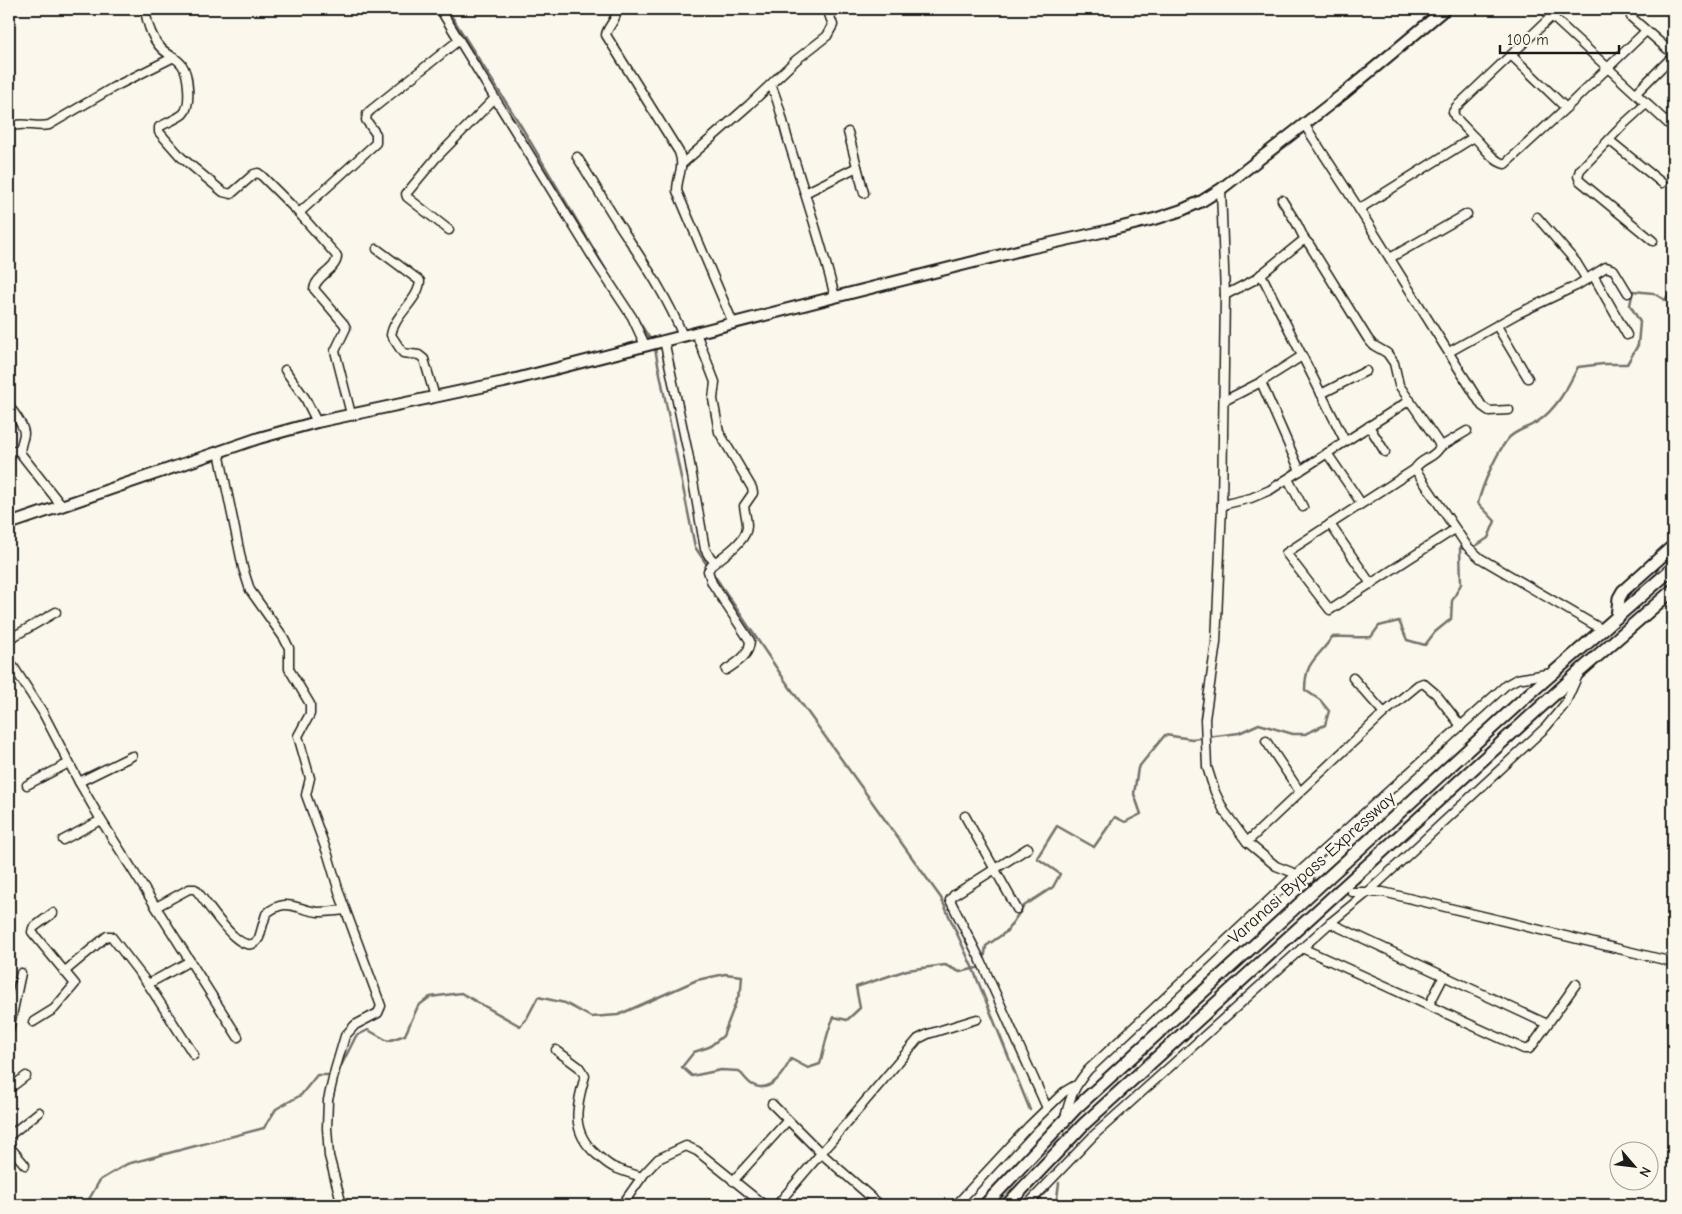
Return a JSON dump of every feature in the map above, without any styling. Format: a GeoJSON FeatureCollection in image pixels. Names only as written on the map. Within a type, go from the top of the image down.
{"type":"FeatureCollection","features":[{"type":"Feature","properties":{"kind":"highway"},"geometry":{"type":"LineString","coordinates":[[1617,617],[1619,598],[1623,591],[1673,546]]}},
{"type":"Feature","properties":{"kind":"highway","name":"Varanasi Bypass Expressway"},"geometry":{"type":"LineString","coordinates":[[984,1205],[1065,1118],[1553,673],[1673,568]]}},
{"type":"Feature","properties":{"kind":"highway","name":"Varanasi Bypass Expressway"},"geometry":{"type":"LineString","coordinates":[[1007,1205],[1084,1124],[1580,671],[1673,590]]}},
{"type":"Feature","properties":{"kind":"main road"},"geometry":{"type":"LineString","coordinates":[[9,524],[259,438],[317,422],[504,382],[835,296],[1158,218],[1195,204],[1222,189],[1304,124],[1441,10]]}},
{"type":"Feature","properties":{"kind":"street"},"geometry":{"type":"LineString","coordinates":[[145,9],[148,26],[153,37],[163,50],[181,63],[186,71],[188,80],[188,102],[183,114],[158,128],[164,139],[181,157],[223,192],[230,194],[254,174],[258,173],[299,213],[337,256],[336,263],[316,282],[314,289],[346,328],[336,351],[351,414]]}},
{"type":"Feature","properties":{"kind":"street"},"geometry":{"type":"LineString","coordinates":[[440,9],[494,99],[632,317],[645,345]]}},
{"type":"Feature","properties":{"kind":"street"},"geometry":{"type":"LineString","coordinates":[[615,9],[615,17],[606,35],[679,152],[683,163]]}},
{"type":"Feature","properties":{"kind":"street"},"geometry":{"type":"LineString","coordinates":[[733,323],[677,191],[677,182],[683,163],[771,85],[796,60],[827,36],[833,25],[827,9]]}},
{"type":"Feature","properties":{"kind":"street"},"geometry":{"type":"LineString","coordinates":[[1544,9],[1673,128]]}},
{"type":"Feature","properties":{"kind":"street"},"geometry":{"type":"LineString","coordinates":[[1552,16],[1456,107],[1453,112],[1455,117],[1502,164],[1505,164],[1566,108],[1646,30]]}},
{"type":"Feature","properties":{"kind":"street"},"geometry":{"type":"LineString","coordinates":[[1630,17],[1673,55],[1636,93]]}},
{"type":"Feature","properties":{"kind":"street"},"geometry":{"type":"LineString","coordinates":[[299,213],[376,143],[376,134],[366,120],[367,114],[458,40]]}},
{"type":"Feature","properties":{"kind":"street"},"geometry":{"type":"LineString","coordinates":[[1510,55],[1566,108]]}},
{"type":"Feature","properties":{"kind":"street"},"geometry":{"type":"LineString","coordinates":[[9,127],[23,123],[49,125],[114,87],[174,57]]}},
{"type":"Feature","properties":{"kind":"street"},"geometry":{"type":"LineString","coordinates":[[771,85],[778,99],[786,133],[820,238],[835,296]]}},
{"type":"Feature","properties":{"kind":"street"},"geometry":{"type":"LineString","coordinates":[[449,230],[407,198],[406,194],[435,159],[494,99]]}},
{"type":"Feature","properties":{"kind":"street"},"geometry":{"type":"LineString","coordinates":[[1647,103],[1580,170],[1578,176],[1580,181],[1654,241]]}},
{"type":"Feature","properties":{"kind":"street"},"geometry":{"type":"LineString","coordinates":[[1304,124],[1482,406],[1489,411],[1509,410]]}},
{"type":"Feature","properties":{"kind":"street"},"geometry":{"type":"LineString","coordinates":[[848,132],[864,193]]}},
{"type":"Feature","properties":{"kind":"street"},"geometry":{"type":"LineString","coordinates":[[1359,209],[1474,137]]}},
{"type":"Feature","properties":{"kind":"street"},"geometry":{"type":"LineString","coordinates":[[1609,140],[1662,183]]}},
{"type":"Feature","properties":{"kind":"street"},"geometry":{"type":"LineString","coordinates":[[578,157],[620,226],[651,272],[683,336]]}},
{"type":"Feature","properties":{"kind":"street"},"geometry":{"type":"LineString","coordinates":[[805,193],[857,167]]}},
{"type":"Feature","properties":{"kind":"street"},"geometry":{"type":"LineString","coordinates":[[1222,189],[1225,295],[1222,505],[1216,643],[1205,719],[1207,767],[1214,792],[1224,811],[1247,842],[1276,866],[1309,879]]}},
{"type":"Feature","properties":{"kind":"street"},"geometry":{"type":"LineString","coordinates":[[1282,200],[1368,339],[1387,353],[1394,364],[1399,385],[1440,447]]}},
{"type":"Feature","properties":{"kind":"street"},"geometry":{"type":"LineString","coordinates":[[1390,258],[1466,214]]}},
{"type":"Feature","properties":{"kind":"street"},"geometry":{"type":"LineString","coordinates":[[1537,216],[1590,278],[1628,335]]}},
{"type":"Feature","properties":{"kind":"street"},"geometry":{"type":"LineString","coordinates":[[1225,295],[1242,288],[1305,240]]}},
{"type":"Feature","properties":{"kind":"street"},"geometry":{"type":"LineString","coordinates":[[376,249],[420,281],[418,290],[393,326],[391,335],[403,353],[418,355],[424,359],[435,396]]}},
{"type":"Feature","properties":{"kind":"street"},"geometry":{"type":"LineString","coordinates":[[1449,352],[1590,278],[1606,267],[1610,268],[1628,294]]}},
{"type":"Feature","properties":{"kind":"street"},"geometry":{"type":"LineString","coordinates":[[1261,274],[1345,442]]}},
{"type":"Feature","properties":{"kind":"street"},"geometry":{"type":"LineString","coordinates":[[1497,326],[1528,378]]}},
{"type":"Feature","properties":{"kind":"street"},"geometry":{"type":"LineString","coordinates":[[696,332],[715,382],[714,399],[719,432],[752,488],[753,493],[744,506],[747,531],[732,550],[715,562],[708,571],[712,583],[750,641],[750,649],[745,656],[726,670]]}},
{"type":"Feature","properties":{"kind":"street"},"geometry":{"type":"LineString","coordinates":[[664,340],[688,453],[705,549],[715,562]]}},
{"type":"Feature","properties":{"kind":"street"},"geometry":{"type":"LineString","coordinates":[[1224,401],[1261,382],[1302,356]]}},
{"type":"Feature","properties":{"kind":"street"},"geometry":{"type":"LineString","coordinates":[[285,370],[305,398],[317,422]]}},
{"type":"Feature","properties":{"kind":"street"},"geometry":{"type":"LineString","coordinates":[[1321,394],[1366,371]]}},
{"type":"Feature","properties":{"kind":"street"},"geometry":{"type":"LineString","coordinates":[[1261,382],[1300,471]]}},
{"type":"Feature","properties":{"kind":"street"},"geometry":{"type":"LineString","coordinates":[[1222,505],[1262,494],[1410,400]]}},
{"type":"Feature","properties":{"kind":"street"},"geometry":{"type":"LineString","coordinates":[[9,406],[24,432],[20,450],[61,505]]}},
{"type":"Feature","properties":{"kind":"street"},"geometry":{"type":"LineString","coordinates":[[1369,426],[1385,452]]}},
{"type":"Feature","properties":{"kind":"street"},"geometry":{"type":"LineString","coordinates":[[1455,529],[1330,610],[1286,553],[1417,465],[1434,456],[1440,447],[1467,432]]}},
{"type":"Feature","properties":{"kind":"street"},"geometry":{"type":"LineString","coordinates":[[9,450],[20,450]]}},
{"type":"Feature","properties":{"kind":"street"},"geometry":{"type":"LineString","coordinates":[[219,452],[247,583],[284,638],[289,648],[288,669],[310,704],[310,714],[298,736],[310,778],[306,795],[345,910],[381,1006],[378,1013],[355,1025],[345,1036],[334,1070],[328,1100],[329,1156],[342,1205]]}},
{"type":"Feature","properties":{"kind":"street"},"geometry":{"type":"LineString","coordinates":[[1327,453],[1361,503]]}},
{"type":"Feature","properties":{"kind":"street"},"geometry":{"type":"LineString","coordinates":[[1415,468],[1469,549],[1526,586],[1602,630]]}},
{"type":"Feature","properties":{"kind":"street"},"geometry":{"type":"LineString","coordinates":[[1288,479],[1303,507]]}},
{"type":"Feature","properties":{"kind":"street"},"geometry":{"type":"LineString","coordinates":[[1330,524],[1371,584]]}},
{"type":"Feature","properties":{"kind":"street"},"geometry":{"type":"LineString","coordinates":[[9,637],[56,612]]}},
{"type":"Feature","properties":{"kind":"street"},"geometry":{"type":"LineString","coordinates":[[9,660],[42,711],[101,820],[238,1037]]}},
{"type":"Feature","properties":{"kind":"street"},"geometry":{"type":"LineString","coordinates":[[1027,1205],[1094,1135],[1330,923],[1368,892],[1546,727],[1565,704],[1580,671]]}},
{"type":"Feature","properties":{"kind":"street"},"geometry":{"type":"LineString","coordinates":[[956,1205],[1047,1108],[1076,1084],[1088,1070],[1297,874],[1506,685],[1517,679],[1553,673]]}},
{"type":"Feature","properties":{"kind":"street"},"geometry":{"type":"LineString","coordinates":[[1352,678],[1384,713]]}},
{"type":"Feature","properties":{"kind":"street"},"geometry":{"type":"LineString","coordinates":[[1247,842],[1384,713],[1418,685],[1423,683],[1436,694],[1461,726]]}},
{"type":"Feature","properties":{"kind":"street"},"geometry":{"type":"LineString","coordinates":[[1266,741],[1300,792]]}},
{"type":"Feature","properties":{"kind":"street"},"geometry":{"type":"LineString","coordinates":[[79,782],[132,756]]}},
{"type":"Feature","properties":{"kind":"street"},"geometry":{"type":"LineString","coordinates":[[27,785],[69,763]]}},
{"type":"Feature","properties":{"kind":"street"},"geometry":{"type":"LineString","coordinates":[[964,816],[1017,909]]}},
{"type":"Feature","properties":{"kind":"street"},"geometry":{"type":"LineString","coordinates":[[63,840],[101,820]]}},
{"type":"Feature","properties":{"kind":"street"},"geometry":{"type":"LineString","coordinates":[[1028,848],[954,894],[950,900],[981,961],[1047,1108]]}},
{"type":"Feature","properties":{"kind":"street"},"geometry":{"type":"LineString","coordinates":[[156,907],[189,889],[195,889],[230,933],[246,944],[257,941],[259,938],[266,914],[284,905],[294,905],[319,912],[345,910]]}},
{"type":"Feature","properties":{"kind":"street"},"geometry":{"type":"LineString","coordinates":[[1352,892],[1383,892],[1673,962]]}},
{"type":"Feature","properties":{"kind":"street"},"geometry":{"type":"LineString","coordinates":[[33,1022],[54,1009],[74,986],[74,981],[64,972],[33,935],[31,930],[53,913]]}},
{"type":"Feature","properties":{"kind":"street"},"geometry":{"type":"LineString","coordinates":[[1330,923],[1547,1024]]}},
{"type":"Feature","properties":{"kind":"street"},"geometry":{"type":"LineString","coordinates":[[64,972],[109,935],[148,984],[194,1055]]}},
{"type":"Feature","properties":{"kind":"street"},"geometry":{"type":"LineString","coordinates":[[1302,948],[1524,1049],[1532,1046],[1576,984]]}},
{"type":"Feature","properties":{"kind":"street"},"geometry":{"type":"LineString","coordinates":[[148,984],[190,960]]}},
{"type":"Feature","properties":{"kind":"street"},"geometry":{"type":"LineString","coordinates":[[9,1030],[21,973]]}},
{"type":"Feature","properties":{"kind":"street"},"geometry":{"type":"LineString","coordinates":[[1429,1005],[1444,976]]}},
{"type":"Feature","properties":{"kind":"street"},"geometry":{"type":"LineString","coordinates":[[777,1205],[918,1039],[928,1034],[977,1019]]}},
{"type":"Feature","properties":{"kind":"street"},"geometry":{"type":"LineString","coordinates":[[556,1050],[579,1067],[584,1076],[577,1112],[578,1126],[586,1143],[593,1152],[613,1167],[642,1177]]}},
{"type":"Feature","properties":{"kind":"street"},"geometry":{"type":"LineString","coordinates":[[9,1089],[26,1076]]}},
{"type":"Feature","properties":{"kind":"street"},"geometry":{"type":"LineString","coordinates":[[1065,1118],[1070,1095],[1076,1084]]}},
{"type":"Feature","properties":{"kind":"street"},"geometry":{"type":"LineString","coordinates":[[772,1104],[822,1154],[880,1205]]}},
{"type":"Feature","properties":{"kind":"street"},"geometry":{"type":"LineString","coordinates":[[9,1136],[39,1112]]}},
{"type":"Feature","properties":{"kind":"street"},"geometry":{"type":"LineString","coordinates":[[733,1181],[788,1120]]}},
{"type":"Feature","properties":{"kind":"street"},"geometry":{"type":"LineString","coordinates":[[9,1146],[24,1165]]}},
{"type":"Feature","properties":{"kind":"street"},"geometry":{"type":"LineString","coordinates":[[622,1205],[642,1177],[658,1159],[686,1146],[697,1151],[764,1205]]}},
{"type":"Feature","properties":{"kind":"waterway"},"geometry":{"type":"LineString","coordinates":[[447,9],[521,126],[609,275]]}},
{"type":"Feature","properties":{"kind":"waterway"},"geometry":{"type":"LineString","coordinates":[[1673,236],[1669,243],[1673,249]]}},
{"type":"Feature","properties":{"kind":"waterway"},"geometry":{"type":"LineString","coordinates":[[1471,549],[1488,538],[1495,521],[1478,503],[1490,470],[1507,440],[1517,432],[1537,422],[1556,405],[1578,367],[1627,364],[1638,345],[1640,322],[1630,305],[1633,291],[1653,293],[1665,300],[1673,288]]}},
{"type":"Feature","properties":{"kind":"waterway"},"geometry":{"type":"LineString","coordinates":[[636,317],[650,339]]}},
{"type":"Feature","properties":{"kind":"waterway"},"geometry":{"type":"LineString","coordinates":[[655,349],[695,547],[707,565]]}},
{"type":"Feature","properties":{"kind":"waterway"},"geometry":{"type":"LineString","coordinates":[[984,961],[986,946],[1006,932],[1024,906],[1053,887],[1060,874],[1037,858],[1057,826],[1094,847],[1115,817],[1125,822],[1141,814],[1134,794],[1138,768],[1165,735],[1192,739],[1239,733],[1259,724],[1293,734],[1305,734],[1325,725],[1329,711],[1320,700],[1305,690],[1307,672],[1310,666],[1332,637],[1371,637],[1379,626],[1399,621],[1407,640],[1425,645],[1435,632],[1451,619],[1452,601],[1461,584],[1460,548],[1466,549]]}},
{"type":"Feature","properties":{"kind":"waterway"},"geometry":{"type":"LineString","coordinates":[[712,572],[786,682],[941,898],[973,969],[1030,1110]]}},
{"type":"Feature","properties":{"kind":"waterway"},"geometry":{"type":"LineString","coordinates":[[338,1072],[356,1036],[368,1030],[388,1041],[405,1035],[418,1006],[430,997],[461,993],[520,1026],[527,1018],[538,997],[565,1003],[591,1017],[618,1015],[697,980],[725,974],[742,976],[741,989],[723,1036],[709,1047],[694,1052],[682,1067],[692,1076],[721,1070],[739,1071],[751,1084],[766,1087],[781,1075],[791,1059],[808,1068],[820,1064],[827,1034],[834,1017],[847,1020],[860,1008],[856,987],[907,970],[945,965],[960,972],[981,967]]}},
{"type":"Feature","properties":{"kind":"waterway"},"geometry":{"type":"LineString","coordinates":[[79,1205],[88,1201],[100,1180],[127,1164],[264,1128],[276,1109],[301,1095],[317,1075],[332,1075]]}},
{"type":"Feature","properties":{"kind":"waterway"},"geometry":{"type":"LineString","coordinates":[[1056,1205],[1059,1183]]}},
{"type":"Feature","properties":{"kind":"tunnel"},"geometry":{"type":"LineString","coordinates":[[1309,879],[1343,890]]}}]}
